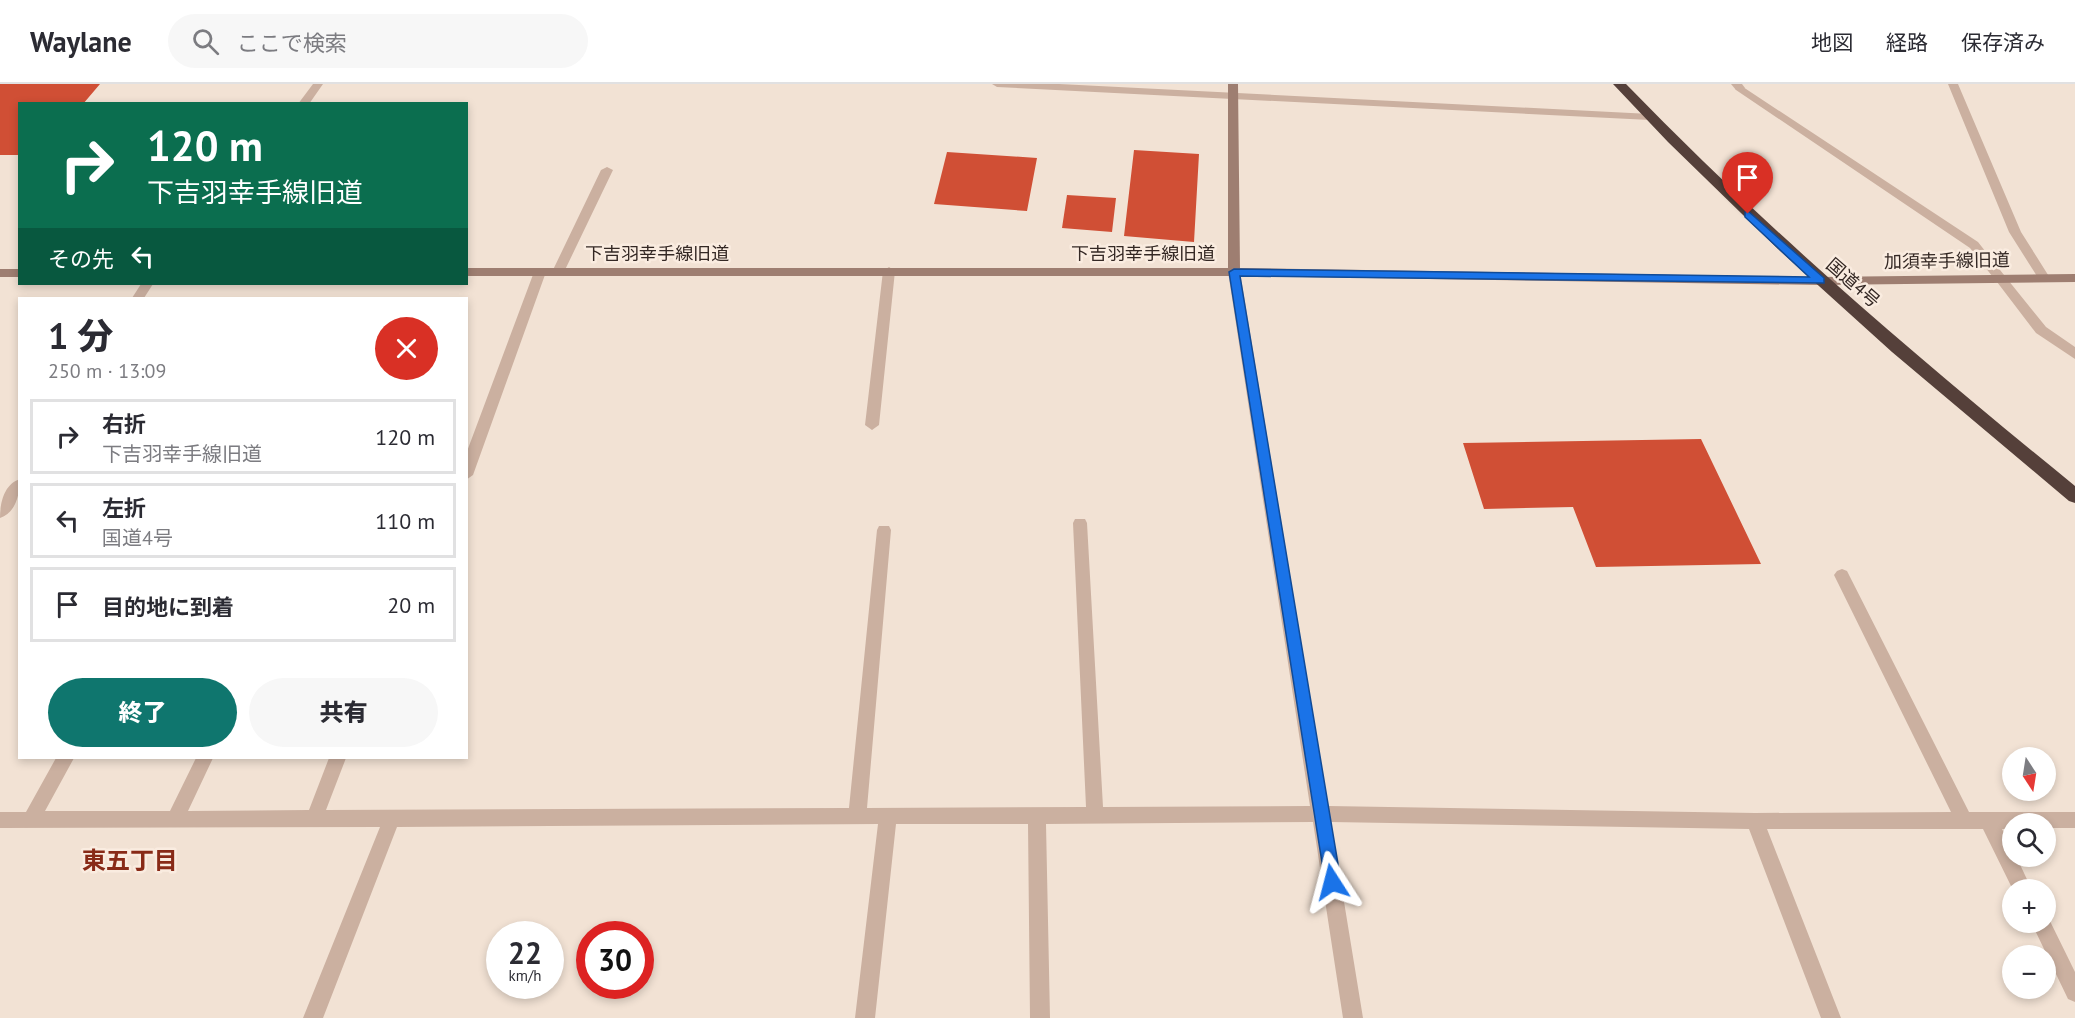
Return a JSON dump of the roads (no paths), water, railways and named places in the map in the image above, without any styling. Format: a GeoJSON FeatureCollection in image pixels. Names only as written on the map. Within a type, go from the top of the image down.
{"type":"FeatureCollection","features":[{"type":"Feature","properties":{"kind":"highway","name":"国道4号"},"geometry":{"type":"LineString","coordinates":[[1619,84],[1650,117],[1820,281],[2075,496]]}},
{"type":"Feature","properties":{"kind":"street"},"geometry":{"type":"LineString","coordinates":[[304,102],[318,84]]}},
{"type":"Feature","properties":{"kind":"street"},"geometry":{"type":"LineString","coordinates":[[997,84],[1233,98],[1650,117]]}},
{"type":"Feature","properties":{"kind":"street"},"geometry":{"type":"LineString","coordinates":[[1233,84],[1234,272],[1353,1018]]}},
{"type":"Feature","properties":{"kind":"street"},"geometry":{"type":"LineString","coordinates":[[1953,84],[2015,232],[2044,278]]}},
{"type":"Feature","properties":{"kind":"street"},"geometry":{"type":"LineString","coordinates":[[1738,86],[1974,245],[2041,330],[2075,354]]}},
{"type":"Feature","properties":{"kind":"street"},"geometry":{"type":"LineString","coordinates":[[558,272],[608,170]]}},
{"type":"Feature","properties":{"kind":"street"},"geometry":{"type":"LineString","coordinates":[[872,425],[890,271]]}},
{"type":"Feature","properties":{"kind":"street","name":"下吉羽幸手線旧道"},"geometry":{"type":"LineString","coordinates":[[468,272],[1234,272],[1820,281]]}},
{"type":"Feature","properties":{"kind":"street"},"geometry":{"type":"LineString","coordinates":[[468,470],[540,272]]}},
{"type":"Feature","properties":{"kind":"street"},"geometry":{"type":"LineString","coordinates":[[0,273],[18,273]]}},
{"type":"Feature","properties":{"kind":"street","name":"加須幸手線旧道"},"geometry":{"type":"LineString","coordinates":[[1820,281],[2075,278]]}},
{"type":"Feature","properties":{"kind":"street"},"geometry":{"type":"LineString","coordinates":[[0,513],[18,487]]}},
{"type":"Feature","properties":{"kind":"street"},"geometry":{"type":"LineString","coordinates":[[1080,523],[1095,816]]}},
{"type":"Feature","properties":{"kind":"street"},"geometry":{"type":"LineString","coordinates":[[857,816],[884,530]]}},
{"type":"Feature","properties":{"kind":"street"},"geometry":{"type":"LineString","coordinates":[[1842,575],[1964,820]]}},
{"type":"Feature","properties":{"kind":"street"},"geometry":{"type":"LineString","coordinates":[[31,820],[64,759]]}},
{"type":"Feature","properties":{"kind":"street"},"geometry":{"type":"LineString","coordinates":[[175,819],[204,759]]}},
{"type":"Feature","properties":{"kind":"street"},"geometry":{"type":"LineString","coordinates":[[314,819],[337,759]]}},
{"type":"Feature","properties":{"kind":"street"},"geometry":{"type":"LineString","coordinates":[[0,820],[1322,814],[1755,821],[2075,820]]}},
{"type":"Feature","properties":{"kind":"street"},"geometry":{"type":"LineString","coordinates":[[1037,815],[1040,1018]]}},
{"type":"Feature","properties":{"kind":"street"},"geometry":{"type":"LineString","coordinates":[[866,1018],[888,816]]}},
{"type":"Feature","properties":{"kind":"street"},"geometry":{"type":"LineString","coordinates":[[313,1018],[392,818]]}},
{"type":"Feature","properties":{"kind":"street"},"geometry":{"type":"LineString","coordinates":[[1988,820],[2018,879]]}},
{"type":"Feature","properties":{"kind":"street"},"geometry":{"type":"LineString","coordinates":[[1755,821],[1831,1018]]}},
{"type":"Feature","properties":{"kind":"street"},"geometry":{"type":"LineString","coordinates":[[2046,933],[2075,992]]}},
{"type":"Feature","properties":{"kind":"district","name":"東五丁目"},"geometry":{"type":"Point","coordinates":[130,861]}}]}
